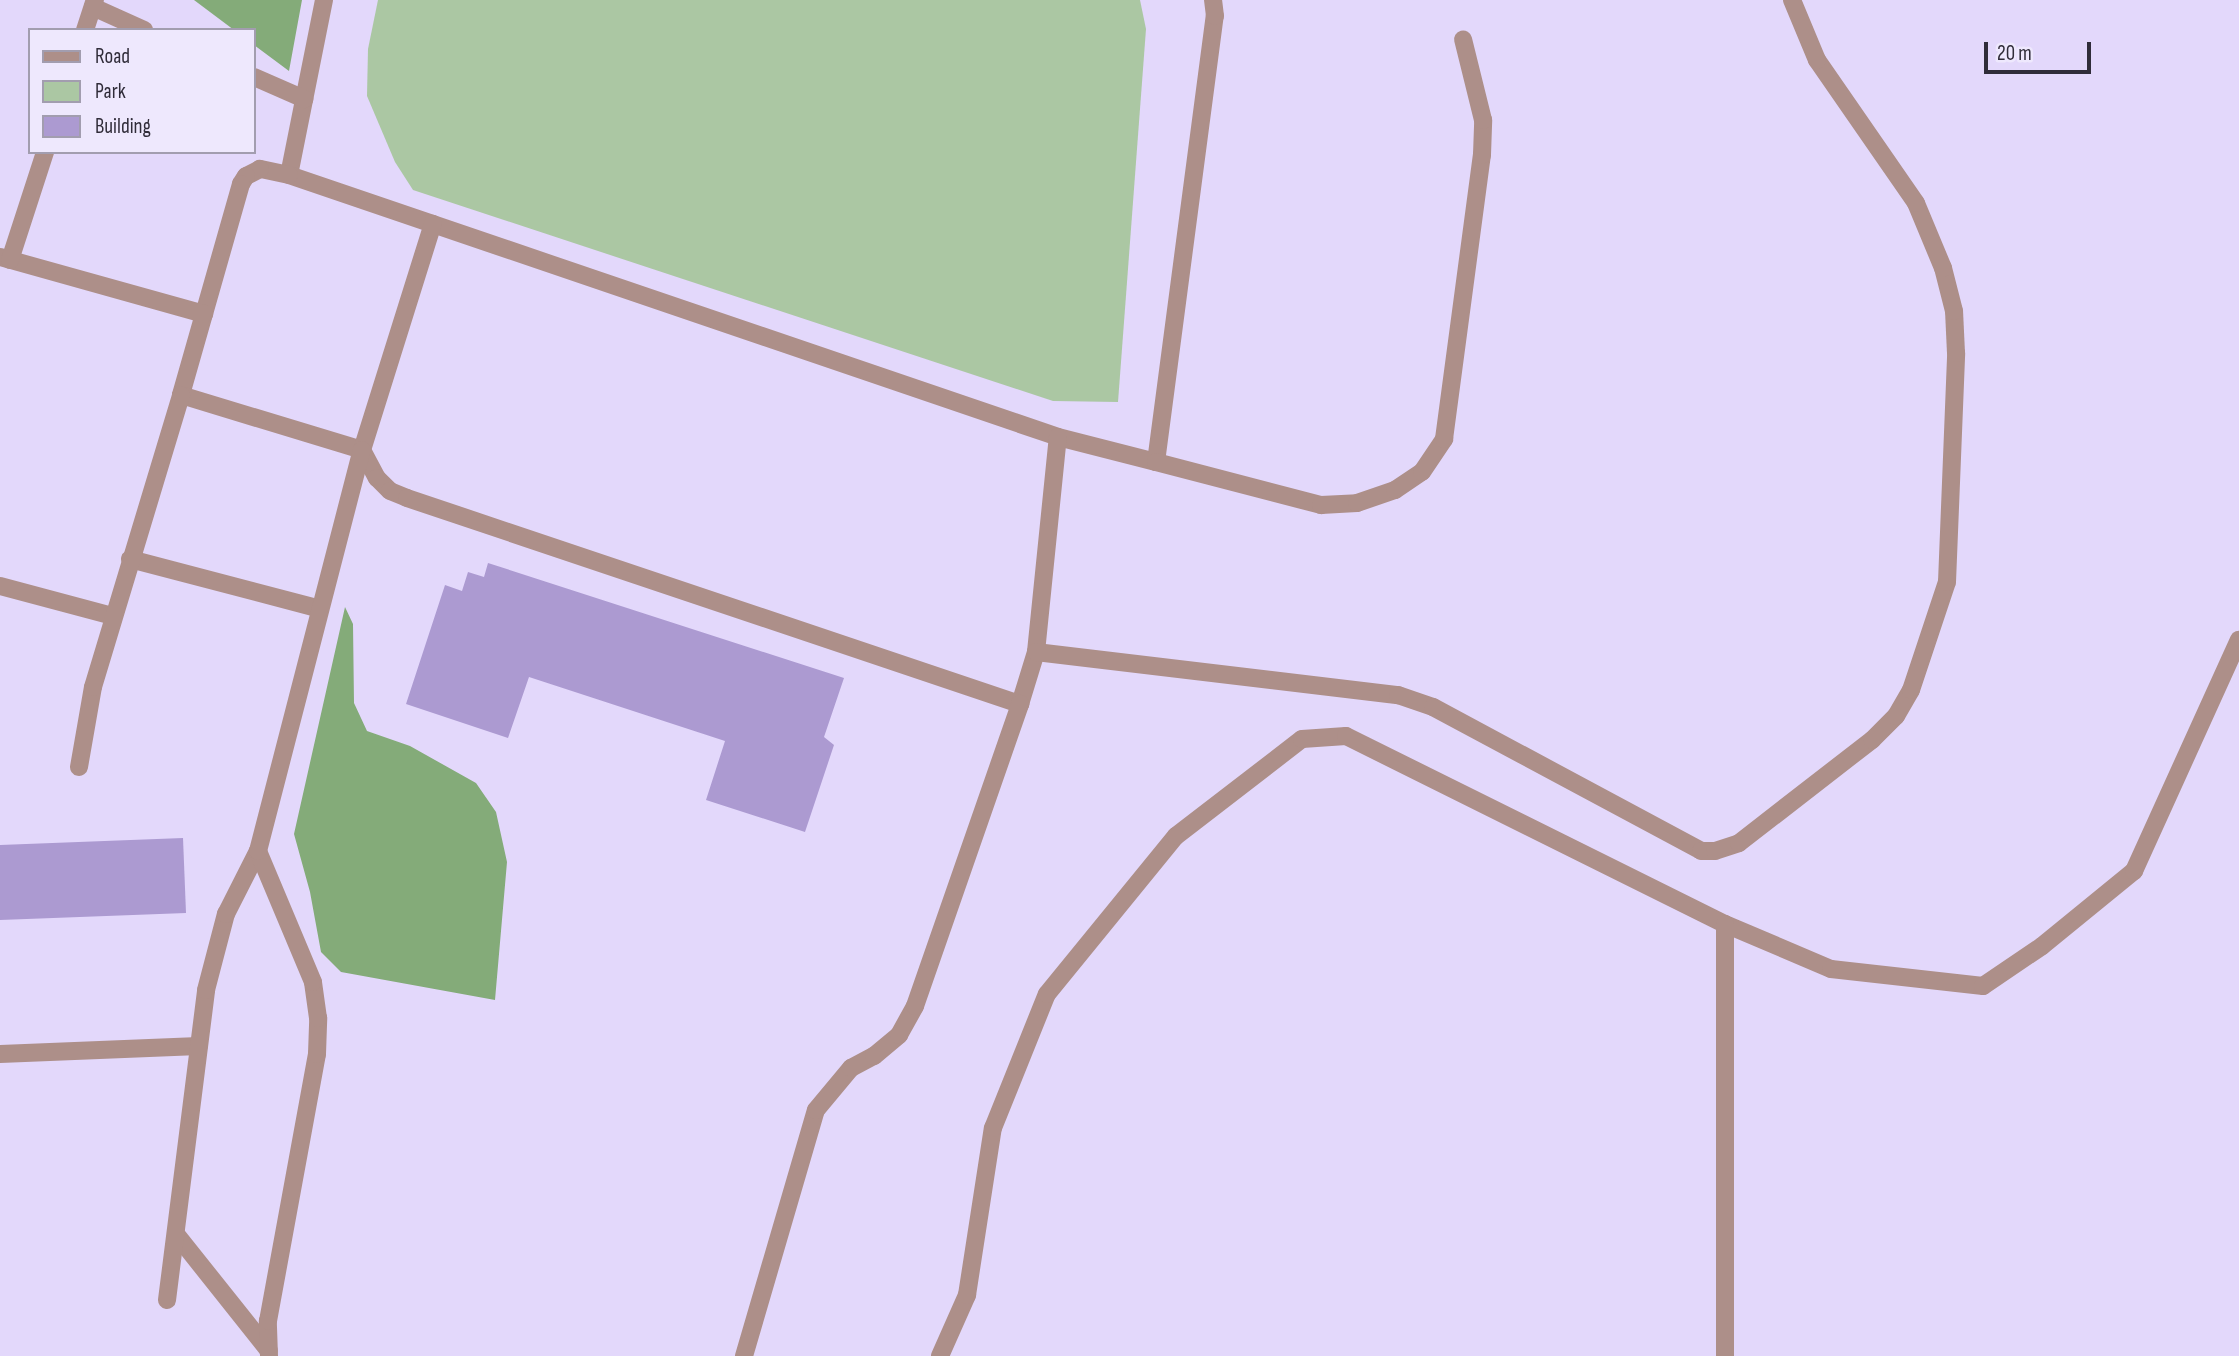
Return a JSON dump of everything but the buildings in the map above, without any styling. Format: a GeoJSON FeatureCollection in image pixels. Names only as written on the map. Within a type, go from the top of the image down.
{"type":"FeatureCollection","features":[{"type":"Feature","properties":{"kind":"street"},"geometry":{"type":"LineString","coordinates":[[289,175],[324,0]]}},
{"type":"Feature","properties":{"kind":"street"},"geometry":{"type":"LineString","coordinates":[[1156,462],[1215,16],[1213,0]]}},
{"type":"Feature","properties":{"kind":"street"},"geometry":{"type":"LineString","coordinates":[[1036,652],[1398,695],[1433,707],[1700,851],[1715,851],[1739,843],[1872,740],[1896,716],[1911,690],[1947,582],[1956,353],[1954,311],[1943,268],[1916,203],[1816,60],[1792,0]]}},
{"type":"Feature","properties":{"kind":"street"},"geometry":{"type":"LineString","coordinates":[[86,28],[94,4],[140,28]]}},
{"type":"Feature","properties":{"kind":"street"},"geometry":{"type":"LineString","coordinates":[[79,767],[93,687],[181,396],[241,184],[246,176],[260,169],[289,175],[1058,437],[1321,505],[1357,503],[1395,490],[1422,472],[1444,439],[1482,155],[1483,120],[1463,39]]}},
{"type":"Feature","properties":{"kind":"street"},"geometry":{"type":"LineString","coordinates":[[256,78],[304,99]]}},
{"type":"Feature","properties":{"kind":"street"},"geometry":{"type":"LineString","coordinates":[[44,154],[5,258],[204,314]]}},
{"type":"Feature","properties":{"kind":"street"},"geometry":{"type":"LineString","coordinates":[[167,1300],[199,1046],[214,953],[226,914],[258,851],[362,450],[433,224]]}},
{"type":"Feature","properties":{"kind":"street"},"geometry":{"type":"LineString","coordinates":[[181,396],[362,450],[377,478],[390,491],[407,498],[1020,704]]}},
{"type":"Feature","properties":{"kind":"street"},"geometry":{"type":"LineString","coordinates":[[744,1356],[816,1110],[851,1068],[874,1056],[899,1035],[915,1006],[1020,704],[1036,652],[1058,437]]}},
{"type":"Feature","properties":{"kind":"street"},"geometry":{"type":"LineString","coordinates":[[130,559],[320,608]]}},
{"type":"Feature","properties":{"kind":"street"},"geometry":{"type":"LineString","coordinates":[[0,586],[113,617]]}},
{"type":"Feature","properties":{"kind":"street"},"geometry":{"type":"LineString","coordinates":[[940,1356],[967,1295],[993,1128],[1047,994],[1176,836],[1302,739],[1346,736],[1725,924],[1831,969],[1983,986],[2042,946],[2134,872],[2239,640]]}},
{"type":"Feature","properties":{"kind":"street"},"geometry":{"type":"LineString","coordinates":[[258,851],[313,982],[318,1018],[317,1054],[268,1321],[270,1354]]}},
{"type":"Feature","properties":{"kind":"street"},"geometry":{"type":"LineString","coordinates":[[1725,924],[1725,1356]]}},
{"type":"Feature","properties":{"kind":"street"},"geometry":{"type":"LineString","coordinates":[[0,1054],[199,1046]]}},
{"type":"Feature","properties":{"kind":"street"},"geometry":{"type":"LineString","coordinates":[[176,1234],[270,1354]]}},
{"type":"Feature","properties":{"kind":"green space"},"geometry":{"type":"Polygon","coordinates":[[[194,0],[302,0],[289,71],[256,46],[256,28],[231,28],[194,0]]]}},
{"type":"Feature","properties":{"kind":"green space"},"geometry":{"type":"Polygon","coordinates":[[[378,0],[1140,0],[1146,29],[1118,402],[1053,401],[413,190],[395,162],[367,96],[368,49],[378,0]]]}},
{"type":"Feature","properties":{"kind":"green space"},"geometry":{"type":"Polygon","coordinates":[[[345,607],[353,624],[354,703],[367,731],[410,746],[476,783],[496,812],[507,862],[495,1000],[341,972],[321,952],[310,892],[294,834],[345,607]]]}}]}
